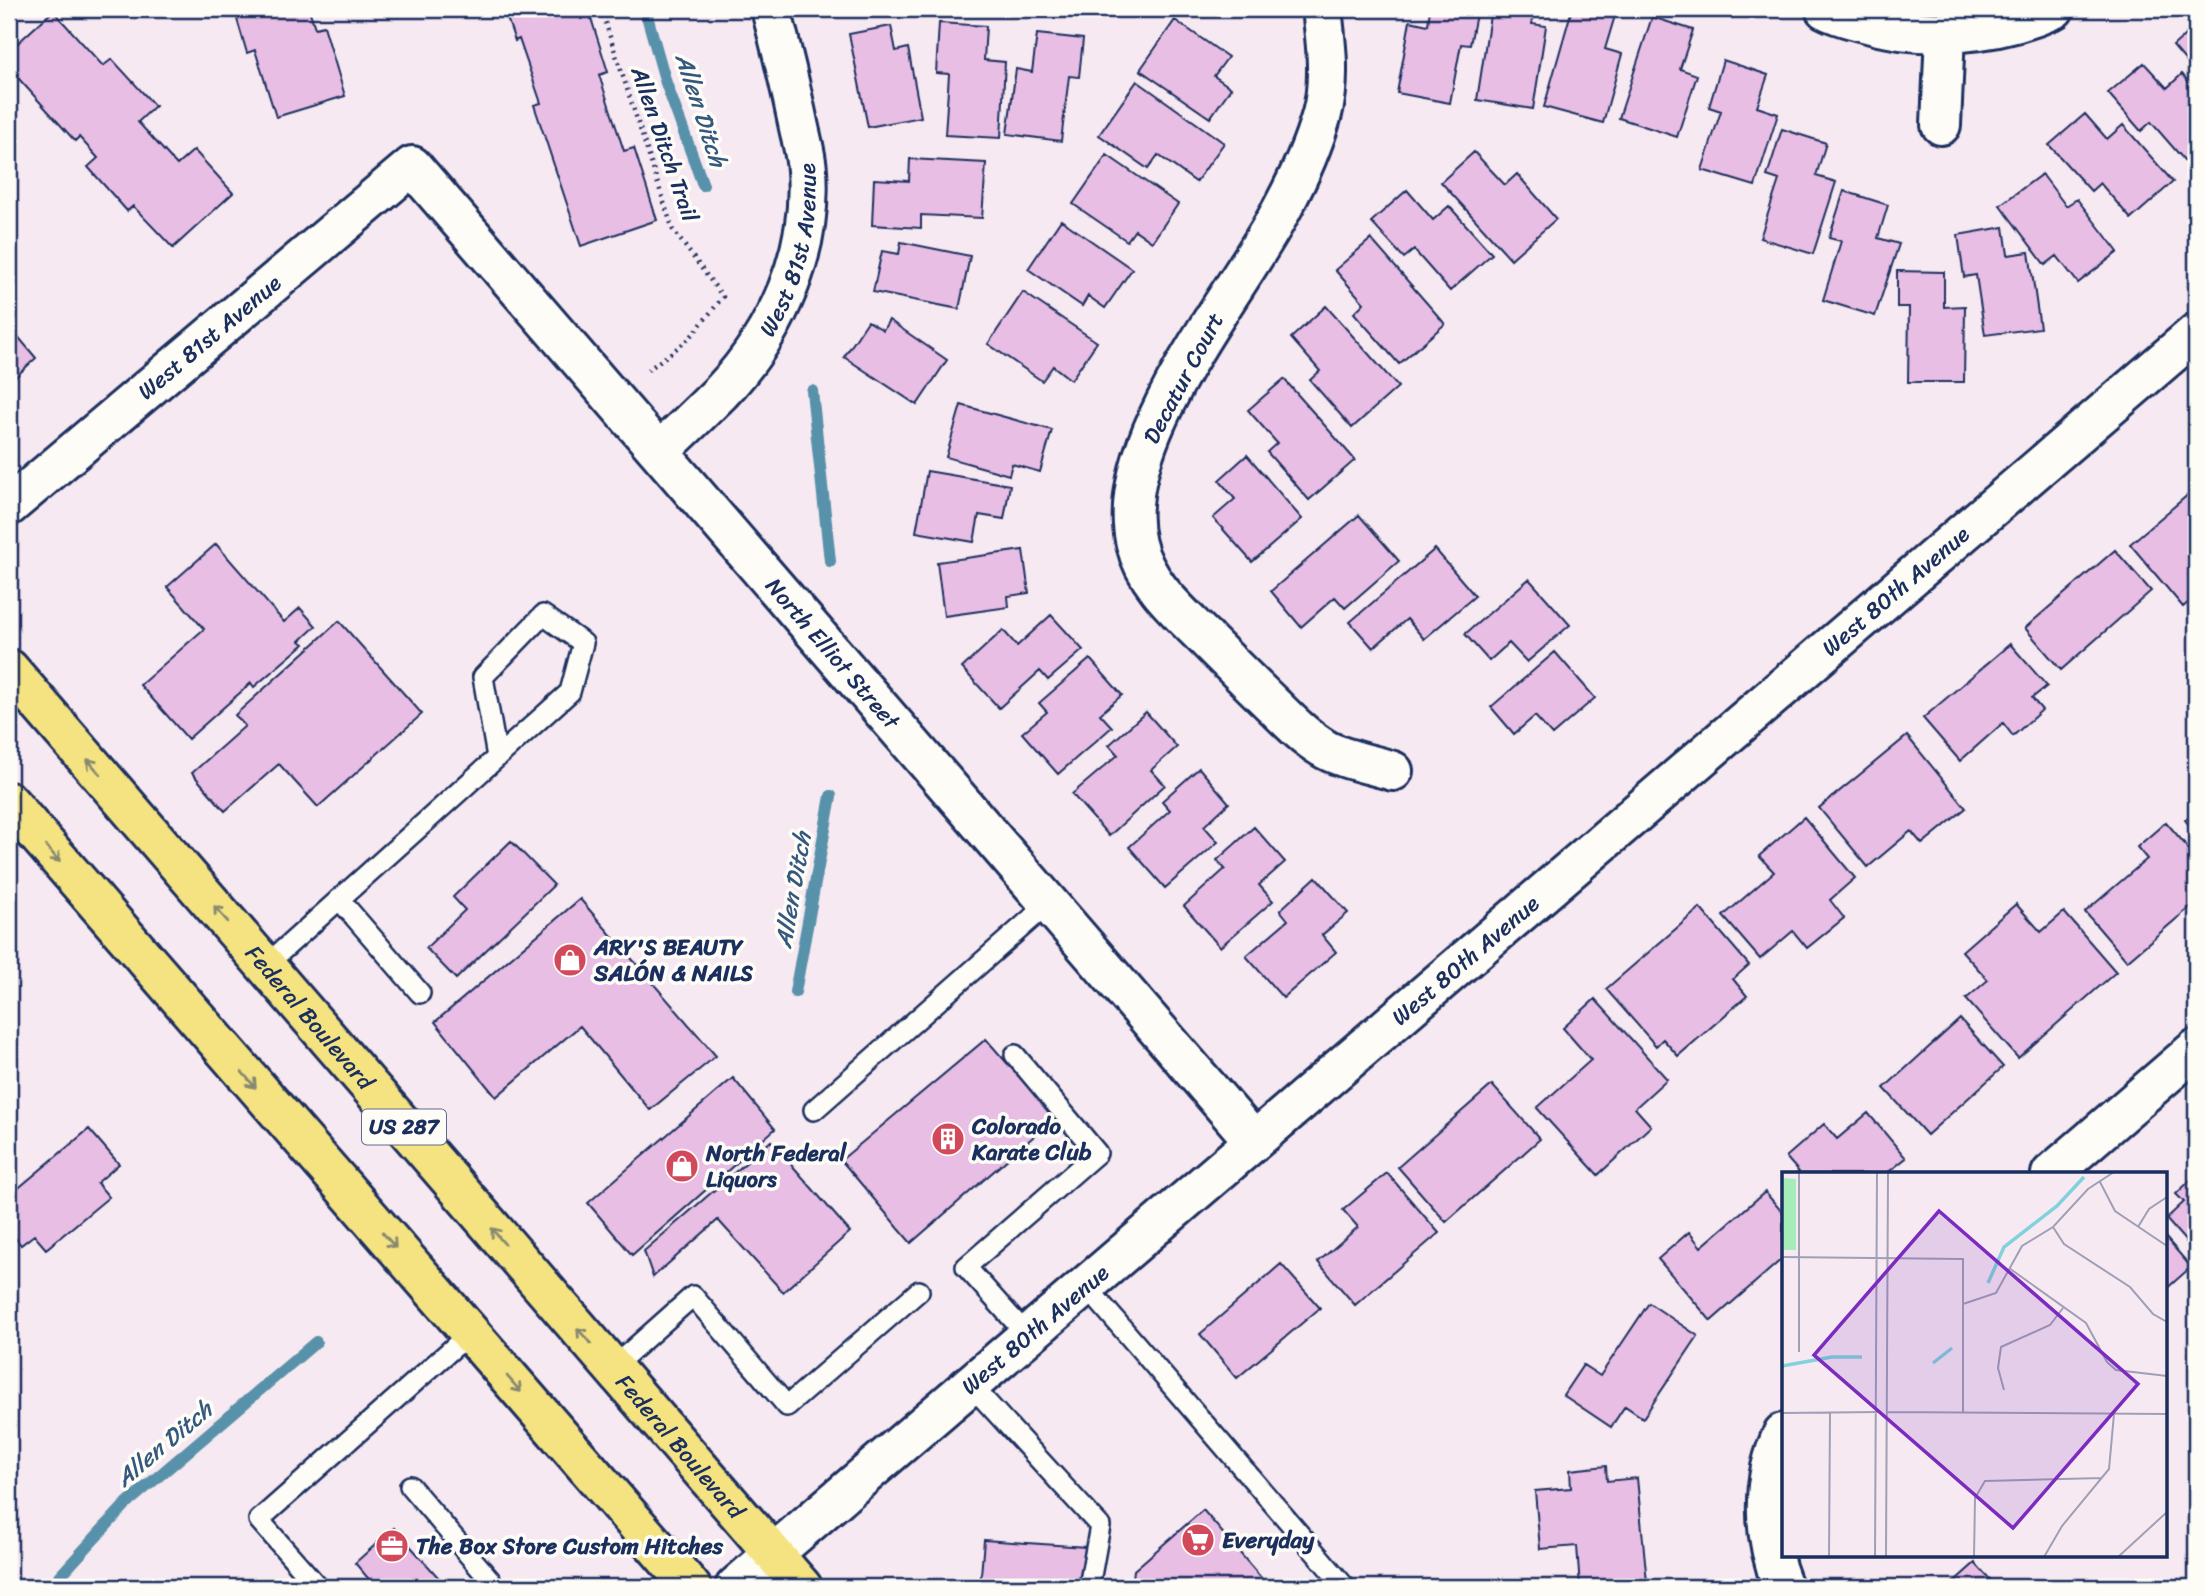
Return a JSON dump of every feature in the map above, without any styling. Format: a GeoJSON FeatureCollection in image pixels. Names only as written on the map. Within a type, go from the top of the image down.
{"type":"FeatureCollection","features":[{"type":"Feature","properties":{"kind":"main road","name":"Federal Boulevard"},"geometry":{"type":"LineString","coordinates":[[9,669],[802,1587]]}},
{"type":"Feature","properties":{"kind":"main road"},"geometry":{"type":"LineString","coordinates":[[9,803],[691,1587]]}},
{"type":"Feature","properties":{"kind":"street","name":"West 81st Avenue"},"geometry":{"type":"LineString","coordinates":[[660,451],[723,390],[758,345],[791,285],[802,250],[808,207],[807,168],[771,9]]}},
{"type":"Feature","properties":{"kind":"street","name":"Decatur Court"},"geometry":{"type":"LineString","coordinates":[[1322,9],[1327,80],[1323,112],[1311,149],[1283,208],[1206,331],[1153,426],[1140,466],[1132,514],[1135,543],[1154,585],[1231,665],[1298,730],[1325,750],[1393,771]]}},
{"type":"Feature","properties":{"kind":"street"},"geometry":{"type":"LineString","coordinates":[[1825,9],[1885,29],[1945,33],[1990,29],[2054,9]]}},
{"type":"Feature","properties":{"kind":"street"},"geometry":{"type":"LineString","coordinates":[[1941,125],[1945,33]]}},
{"type":"Feature","properties":{"kind":"street","name":"North Elliot Street"},"geometry":{"type":"LineString","coordinates":[[412,166],[1254,1140]]}},
{"type":"Feature","properties":{"kind":"street","name":"West 81st Avenue"},"geometry":{"type":"LineString","coordinates":[[9,506],[412,166]]}},
{"type":"Feature","properties":{"kind":"street","name":"West 80th Avenue"},"geometry":{"type":"LineString","coordinates":[[735,1587],[2196,333]]}},
{"type":"Feature","properties":{"kind":"street"},"geometry":{"type":"LineString","coordinates":[[2053,1172],[2196,1049]]}},
{"type":"Feature","properties":{"kind":"street"},"geometry":{"type":"LineString","coordinates":[[1782,1435],[1775,1450],[1770,1474],[1766,1522],[1769,1547],[1783,1587]]}},
{"type":"Feature","properties":{"kind":"lane"},"geometry":{"type":"LineString","coordinates":[[265,966],[570,692],[583,643],[543,615],[483,677],[497,757]]}},
{"type":"Feature","properties":{"kind":"lane"},"geometry":{"type":"LineString","coordinates":[[339,899],[420,993]]}},
{"type":"Feature","properties":{"kind":"lane"},"geometry":{"type":"LineString","coordinates":[[814,1110],[1048,904]]}},
{"type":"Feature","properties":{"kind":"lane"},"geometry":{"type":"LineString","coordinates":[[1014,1055],[1097,1153],[966,1267],[1027,1335]]}},
{"type":"Feature","properties":{"kind":"lane"},"geometry":{"type":"LineString","coordinates":[[1085,1285],[1345,1587]]}},
{"type":"Feature","properties":{"kind":"lane"},"geometry":{"type":"LineString","coordinates":[[612,1368],[693,1296],[787,1406],[919,1291]]}},
{"type":"Feature","properties":{"kind":"lane"},"geometry":{"type":"LineString","coordinates":[[318,1587],[259,1520],[470,1333]]}},
{"type":"Feature","properties":{"kind":"lane"},"geometry":{"type":"LineString","coordinates":[[970,1384],[1100,1527],[1089,1587]]}},
{"type":"Feature","properties":{"kind":"lane"},"geometry":{"type":"LineString","coordinates":[[410,1486],[496,1587]]}},
{"type":"Feature","properties":{"kind":"path","name":"Allen Ditch Trail"},"geometry":{"type":"LineString","coordinates":[[601,9],[673,230],[723,297],[689,339],[612,396]]}},
{"type":"Feature","properties":{"kind":"building"},"geometry":{"type":"Polygon","coordinates":[[[234,9],[309,9],[315,28],[324,26],[345,96],[276,117],[255,50],[247,53],[234,9]]]}},
{"type":"Feature","properties":{"kind":"building"},"geometry":{"type":"Polygon","coordinates":[[[504,9],[578,9],[581,19],[590,15],[608,72],[599,75],[624,151],[634,148],[657,220],[581,246],[534,105],[541,103],[519,39],[515,41],[504,9]]]}},
{"type":"Feature","properties":{"kind":"building"},"geometry":{"type":"Polygon","coordinates":[[[1430,9],[1477,9],[1470,45],[1461,44],[1450,103],[1397,93],[1410,21],[1428,25],[1430,9]]]}},
{"type":"Feature","properties":{"kind":"building"},"geometry":{"type":"Polygon","coordinates":[[[1491,9],[1534,9],[1532,24],[1546,26],[1533,109],[1477,100],[1491,9]]]}},
{"type":"Feature","properties":{"kind":"building"},"geometry":{"type":"Polygon","coordinates":[[[1572,9],[1617,9],[1605,49],[1622,54],[1603,123],[1544,107],[1572,9]]]}},
{"type":"Feature","properties":{"kind":"building"},"geometry":{"type":"Polygon","coordinates":[[[53,11],[103,66],[112,59],[155,106],[138,122],[177,165],[194,150],[233,193],[173,248],[133,206],[127,211],[88,167],[98,158],[79,137],[75,141],[9,68],[9,51],[53,11]]]}},
{"type":"Feature","properties":{"kind":"building"},"geometry":{"type":"Polygon","coordinates":[[[1652,17],[1693,30],[1680,69],[1697,75],[1677,137],[1619,118],[1652,17]]]}},
{"type":"Feature","properties":{"kind":"building"},"geometry":{"type":"Polygon","coordinates":[[[1175,20],[1228,57],[1214,76],[1231,88],[1210,118],[1140,70],[1175,20]]]}},
{"type":"Feature","properties":{"kind":"building"},"geometry":{"type":"Polygon","coordinates":[[[939,23],[986,26],[984,60],[1005,62],[1001,138],[945,135],[949,74],[936,73],[939,23]]]}},
{"type":"Feature","properties":{"kind":"building"},"geometry":{"type":"Polygon","coordinates":[[[2196,25],[2196,73],[2173,46],[2196,25]]]}},
{"type":"Feature","properties":{"kind":"building"},"geometry":{"type":"Polygon","coordinates":[[[891,26],[896,51],[908,48],[921,117],[868,127],[849,34],[891,26]]]}},
{"type":"Feature","properties":{"kind":"building"},"geometry":{"type":"Polygon","coordinates":[[[1037,34],[1083,39],[1079,77],[1069,76],[1061,141],[1007,134],[1016,69],[1032,72],[1037,34]]]}},
{"type":"Feature","properties":{"kind":"building"},"geometry":{"type":"Polygon","coordinates":[[[1723,60],[1768,75],[1757,107],[1778,114],[1755,186],[1702,170],[1721,111],[1709,107],[1723,60]]]}},
{"type":"Feature","properties":{"kind":"building"},"geometry":{"type":"Polygon","coordinates":[[[2144,63],[2167,88],[2182,74],[2196,90],[2196,163],[2191,168],[2151,122],[2141,131],[2108,93],[2144,63]]]}},
{"type":"Feature","properties":{"kind":"building"},"geometry":{"type":"Polygon","coordinates":[[[1137,81],[1224,143],[1196,182],[1158,155],[1148,169],[1099,135],[1137,81]]]}},
{"type":"Feature","properties":{"kind":"building"},"geometry":{"type":"Polygon","coordinates":[[[2085,114],[2107,139],[2123,125],[2173,182],[2131,219],[2100,183],[2091,191],[2049,145],[2085,114]]]}},
{"type":"Feature","properties":{"kind":"building"},"geometry":{"type":"Polygon","coordinates":[[[1782,129],[1826,143],[1816,176],[1836,182],[1813,254],[1760,238],[1779,180],[1767,176],[1782,129]]]}},
{"type":"Feature","properties":{"kind":"building"},"geometry":{"type":"Polygon","coordinates":[[[1474,152],[1505,185],[1517,174],[1556,219],[1511,259],[1441,182],[1474,152]]]}},
{"type":"Feature","properties":{"kind":"building"},"geometry":{"type":"Polygon","coordinates":[[[1107,155],[1178,204],[1152,242],[1135,230],[1127,241],[1073,204],[1107,155]]]}},
{"type":"Feature","properties":{"kind":"building"},"geometry":{"type":"Polygon","coordinates":[[[910,159],[986,163],[982,218],[921,215],[921,228],[872,225],[874,179],[909,181],[910,159]]]}},
{"type":"Feature","properties":{"kind":"building"},"geometry":{"type":"Polygon","coordinates":[[[2042,174],[2066,206],[2077,199],[2118,252],[2078,283],[2057,256],[2045,265],[2000,205],[2042,174]]]}},
{"type":"Feature","properties":{"kind":"building"},"geometry":{"type":"Polygon","coordinates":[[[1407,190],[1433,220],[1449,206],[1492,254],[1450,291],[1414,250],[1404,258],[1371,222],[1407,190]]]}},
{"type":"Feature","properties":{"kind":"building"},"geometry":{"type":"Polygon","coordinates":[[[1844,191],[1888,205],[1878,238],[1899,244],[1875,316],[1823,300],[1841,241],[1829,238],[1844,191]]]}},
{"type":"Feature","properties":{"kind":"building"},"geometry":{"type":"Polygon","coordinates":[[[1061,220],[1132,269],[1105,308],[1088,296],[1082,306],[1028,269],[1061,220]]]}},
{"type":"Feature","properties":{"kind":"building"},"geometry":{"type":"Polygon","coordinates":[[[2004,227],[2008,255],[2029,252],[2040,328],[1985,335],[1976,275],[1964,277],[1958,235],[2004,227]]]}},
{"type":"Feature","properties":{"kind":"building"},"geometry":{"type":"Polygon","coordinates":[[[1371,239],[1445,324],[1399,364],[1354,313],[1364,303],[1335,270],[1371,239]]]}},
{"type":"Feature","properties":{"kind":"building"},"geometry":{"type":"Polygon","coordinates":[[[901,242],[970,256],[959,309],[873,292],[882,251],[899,254],[901,242]]]}},
{"type":"Feature","properties":{"kind":"building"},"geometry":{"type":"Polygon","coordinates":[[[1897,271],[1944,272],[1944,307],[1965,306],[1964,382],[1908,382],[1909,307],[1897,307],[1897,271]]]}},
{"type":"Feature","properties":{"kind":"building"},"geometry":{"type":"Polygon","coordinates":[[[1023,292],[1097,342],[1071,380],[1053,366],[1042,381],[988,344],[1023,292]]]}},
{"type":"Feature","properties":{"kind":"building"},"geometry":{"type":"Polygon","coordinates":[[[1326,306],[1398,387],[1352,428],[1310,380],[1320,371],[1291,338],[1326,306]]]}},
{"type":"Feature","properties":{"kind":"building"},"geometry":{"type":"Polygon","coordinates":[[[889,320],[947,360],[917,405],[844,357],[868,321],[883,330],[889,320]]]}},
{"type":"Feature","properties":{"kind":"building"},"geometry":{"type":"Polygon","coordinates":[[[9,333],[12,336],[15,333],[36,358],[9,383],[9,333]]]}},
{"type":"Feature","properties":{"kind":"building"},"geometry":{"type":"Polygon","coordinates":[[[1284,379],[1355,460],[1309,500],[1267,452],[1277,443],[1248,410],[1284,379]]]}},
{"type":"Feature","properties":{"kind":"building"},"geometry":{"type":"Polygon","coordinates":[[[961,405],[1052,430],[1040,472],[1012,464],[1009,475],[946,457],[961,405]]]}},
{"type":"Feature","properties":{"kind":"building"},"geometry":{"type":"Polygon","coordinates":[[[1247,455],[1302,519],[1252,562],[1213,518],[1235,499],[1219,480],[1247,455]]]}},
{"type":"Feature","properties":{"kind":"building"},"geometry":{"type":"Polygon","coordinates":[[[927,471],[1010,485],[1004,519],[979,515],[974,542],[916,532],[927,471]]]}},
{"type":"Feature","properties":{"kind":"building"},"geometry":{"type":"Polygon","coordinates":[[[2196,488],[2196,596],[2183,607],[2130,544],[2196,488]]]}},
{"type":"Feature","properties":{"kind":"building"},"geometry":{"type":"Polygon","coordinates":[[[1359,515],[1399,561],[1345,608],[1335,597],[1301,627],[1271,591],[1359,515]]]}},
{"type":"Feature","properties":{"kind":"building"},"geometry":{"type":"Polygon","coordinates":[[[216,544],[284,622],[300,608],[316,626],[300,641],[304,644],[254,687],[251,683],[188,739],[140,685],[204,629],[167,587],[216,544]]]}},
{"type":"Feature","properties":{"kind":"building"},"geometry":{"type":"Polygon","coordinates":[[[1435,549],[1475,596],[1424,639],[1407,619],[1373,648],[1350,622],[1435,549]]]}},
{"type":"Feature","properties":{"kind":"building"},"geometry":{"type":"Polygon","coordinates":[[[1023,550],[1029,593],[1008,596],[1009,607],[944,616],[937,562],[1023,550]]]}},
{"type":"Feature","properties":{"kind":"building"},"geometry":{"type":"Polygon","coordinates":[[[2115,550],[2151,591],[2061,670],[2025,628],[2115,550]]]}},
{"type":"Feature","properties":{"kind":"building"},"geometry":{"type":"Polygon","coordinates":[[[1529,579],[1570,625],[1527,662],[1509,643],[1489,661],[1465,634],[1529,579]]]}},
{"type":"Feature","properties":{"kind":"building"},"geometry":{"type":"Polygon","coordinates":[[[1051,615],[1083,650],[1048,680],[1040,671],[999,708],[962,668],[1003,630],[1017,646],[1051,615]]]}},
{"type":"Feature","properties":{"kind":"building"},"geometry":{"type":"Polygon","coordinates":[[[339,621],[422,714],[318,807],[279,764],[225,811],[192,773],[245,726],[235,715],[339,621]]]}},
{"type":"Feature","properties":{"kind":"building"},"geometry":{"type":"Polygon","coordinates":[[[2010,644],[2047,686],[2032,698],[2042,710],[2013,736],[2003,723],[1960,761],[1923,718],[2010,644]]]}},
{"type":"Feature","properties":{"kind":"building"},"geometry":{"type":"Polygon","coordinates":[[[1555,652],[1595,698],[1552,735],[1535,716],[1514,734],[1491,707],[1555,652]]]}},
{"type":"Feature","properties":{"kind":"building"},"geometry":{"type":"Polygon","coordinates":[[[1090,659],[1122,695],[1100,714],[1112,727],[1058,774],[1022,733],[1047,712],[1039,703],[1090,659]]]}},
{"type":"Feature","properties":{"kind":"building"},"geometry":{"type":"Polygon","coordinates":[[[1146,712],[1177,747],[1151,770],[1165,785],[1109,836],[1072,794],[1118,755],[1109,745],[1146,712]]]}},
{"type":"Feature","properties":{"kind":"building"},"geometry":{"type":"Polygon","coordinates":[[[1907,736],[1966,808],[1922,844],[1911,831],[1868,867],[1819,808],[1907,736]]]}},
{"type":"Feature","properties":{"kind":"building"},"geometry":{"type":"Polygon","coordinates":[[[1199,768],[1229,803],[1204,826],[1218,842],[1165,888],[1129,847],[1170,810],[1162,801],[1199,768]]]}},
{"type":"Feature","properties":{"kind":"building"},"geometry":{"type":"Polygon","coordinates":[[[2196,811],[2196,834],[2185,820],[2196,811]]]}},
{"type":"Feature","properties":{"kind":"building"},"geometry":{"type":"Polygon","coordinates":[[[1804,817],[1855,878],[1830,900],[1844,918],[1807,948],[1793,931],[1760,959],[1723,916],[1774,872],[1759,856],[1804,817]]]}},
{"type":"Feature","properties":{"kind":"building"},"geometry":{"type":"Polygon","coordinates":[[[2166,822],[2196,857],[2196,902],[2127,961],[2085,912],[2147,859],[2137,847],[2166,822]]]}},
{"type":"Feature","properties":{"kind":"building"},"geometry":{"type":"Polygon","coordinates":[[[1254,827],[1285,862],[1259,885],[1273,901],[1220,947],[1184,906],[1225,869],[1217,860],[1254,827]]]}},
{"type":"Feature","properties":{"kind":"building"},"geometry":{"type":"Polygon","coordinates":[[[511,841],[554,885],[456,979],[426,948],[465,910],[453,897],[511,841]]]}},
{"type":"Feature","properties":{"kind":"building"},"geometry":{"type":"Polygon","coordinates":[[[1316,877],[1348,913],[1322,935],[1336,952],[1283,998],[1246,956],[1288,920],[1280,910],[1316,877]]]}},
{"type":"Feature","properties":{"kind":"building","name":"ARY'S BEAUTY SALÓN & NAILS"},"geometry":{"type":"Polygon","coordinates":[[[580,899],[716,1056],[650,1110],[580,1026],[496,1097],[435,1022],[580,899]]]}},
{"type":"Feature","properties":{"kind":"building"},"geometry":{"type":"Polygon","coordinates":[[[2016,904],[2041,932],[2064,912],[2116,972],[2018,1058],[1966,999],[1988,980],[1962,951],[2016,904]]]}},
{"type":"Feature","properties":{"kind":"building"},"geometry":{"type":"Polygon","coordinates":[[[1700,908],[1749,965],[1733,979],[1747,996],[1678,1056],[1663,1039],[1656,1046],[1606,989],[1700,908]]]}},
{"type":"Feature","properties":{"kind":"building"},"geometry":{"type":"Polygon","coordinates":[[[1595,999],[1667,1079],[1635,1108],[1651,1126],[1598,1175],[1537,1108],[1591,1060],[1563,1028],[1595,999]]]}},
{"type":"Feature","properties":{"kind":"building"},"geometry":{"type":"Polygon","coordinates":[[[1960,1019],[2003,1067],[1927,1135],[1884,1088],[1960,1019]]]}},
{"type":"Feature","properties":{"kind":"building","name":"Colorado Karate Club"},"geometry":{"type":"Polygon","coordinates":[[[986,1039],[1055,1118],[911,1243],[841,1160],[986,1039]]]}},
{"type":"Feature","properties":{"kind":"building","name":"North Federal Liquors"},"geometry":{"type":"Polygon","coordinates":[[[733,1078],[775,1129],[632,1255],[588,1203],[733,1078]]]}},
{"type":"Feature","properties":{"kind":"building"},"geometry":{"type":"Polygon","coordinates":[[[1492,1085],[1540,1139],[1446,1222],[1398,1167],[1492,1085]]]}},
{"type":"Feature","properties":{"kind":"building"},"geometry":{"type":"Polygon","coordinates":[[[1868,1113],[1906,1158],[1888,1172],[1799,1172],[1786,1157],[1824,1124],[1837,1139],[1868,1113]]]}},
{"type":"Feature","properties":{"kind":"building"},"geometry":{"type":"Polygon","coordinates":[[[89,1129],[119,1164],[97,1183],[109,1197],[46,1249],[34,1235],[21,1245],[9,1230],[9,1196],[89,1129]]]}},
{"type":"Feature","properties":{"kind":"building"},"geometry":{"type":"Polygon","coordinates":[[[771,1141],[850,1232],[783,1292],[718,1220],[653,1277],[644,1251],[771,1141]]]}},
{"type":"Feature","properties":{"kind":"building"},"geometry":{"type":"Polygon","coordinates":[[[1387,1173],[1439,1233],[1355,1305],[1318,1262],[1358,1227],[1343,1210],[1387,1173]]]}},
{"type":"Feature","properties":{"kind":"building"},"geometry":{"type":"Polygon","coordinates":[[[2196,1175],[2196,1253],[2166,1219],[2184,1202],[2176,1194],[2196,1175]]]}},
{"type":"Feature","properties":{"kind":"building"},"geometry":{"type":"Polygon","coordinates":[[[1765,1192],[1782,1212],[1782,1259],[1711,1321],[1658,1259],[1689,1232],[1701,1247],[1765,1192]]]}},
{"type":"Feature","properties":{"kind":"building"},"geometry":{"type":"Polygon","coordinates":[[[2166,1238],[2191,1267],[2166,1289],[2166,1238]]]}},
{"type":"Feature","properties":{"kind":"building"},"geometry":{"type":"Polygon","coordinates":[[[1281,1264],[1320,1308],[1237,1378],[1200,1334],[1281,1264]]]}},
{"type":"Feature","properties":{"kind":"building"},"geometry":{"type":"Polygon","coordinates":[[[1649,1303],[1698,1336],[1643,1418],[1625,1406],[1611,1427],[1563,1395],[1583,1365],[1600,1376],[1649,1303]]]}},
{"type":"Feature","properties":{"kind":"building"},"geometry":{"type":"Polygon","coordinates":[[[1606,1466],[1607,1481],[1637,1478],[1647,1582],[1638,1583],[1638,1587],[1580,1587],[1577,1546],[1540,1549],[1535,1491],[1571,1488],[1570,1470],[1606,1466]]]}},
{"type":"Feature","properties":{"kind":"building","name":"Everyday"},"geometry":{"type":"Polygon","coordinates":[[[1203,1510],[1269,1587],[1132,1587],[1134,1570],[1203,1510]]]}},
{"type":"Feature","properties":{"kind":"building","name":"The Box Store Custom Hitches"},"geometry":{"type":"Polygon","coordinates":[[[394,1528],[447,1587],[371,1587],[374,1585],[355,1563],[394,1528]]]}},
{"type":"Feature","properties":{"kind":"building"},"geometry":{"type":"Polygon","coordinates":[[[984,1540],[1086,1547],[1083,1587],[980,1587],[984,1540]]]}},
{"type":"Feature","properties":{"kind":"building"},"geometry":{"type":"Polygon","coordinates":[[[1975,1563],[1997,1587],[1948,1587],[1975,1563]]]}},
{"type":"Feature","properties":{"kind":"waterway","name":"Allen Ditch"},"geometry":{"type":"LineString","coordinates":[[645,9],[666,83],[703,185]]}},
{"type":"Feature","properties":{"kind":"waterway","name":"Allen Ditch"},"geometry":{"type":"LineString","coordinates":[[812,391],[830,561]]}},
{"type":"Feature","properties":{"kind":"waterway","name":"Allen Ditch"},"geometry":{"type":"LineString","coordinates":[[795,992],[831,796]]}},
{"type":"Feature","properties":{"kind":"waterway","name":"Allen Ditch"},"geometry":{"type":"LineString","coordinates":[[50,1587],[126,1504],[316,1342]]}},
{"type":"Feature","properties":{"kind":"place","name":"ARY'S BEAUTY SALÓN & NAILS"},"geometry":{"type":"Point","coordinates":[570,960]}},
{"type":"Feature","properties":{"kind":"place","name":"Colorado Karate Club"},"geometry":{"type":"Point","coordinates":[948,1139]}},
{"type":"Feature","properties":{"kind":"place","name":"North Federal Liquors"},"geometry":{"type":"Point","coordinates":[682,1166]}},
{"type":"Feature","properties":{"kind":"place","name":"Everyday"},"geometry":{"type":"Point","coordinates":[1198,1540]}},
{"type":"Feature","properties":{"kind":"place","name":"The Box Store Custom Hitches"},"geometry":{"type":"Point","coordinates":[392,1546]}}]}
